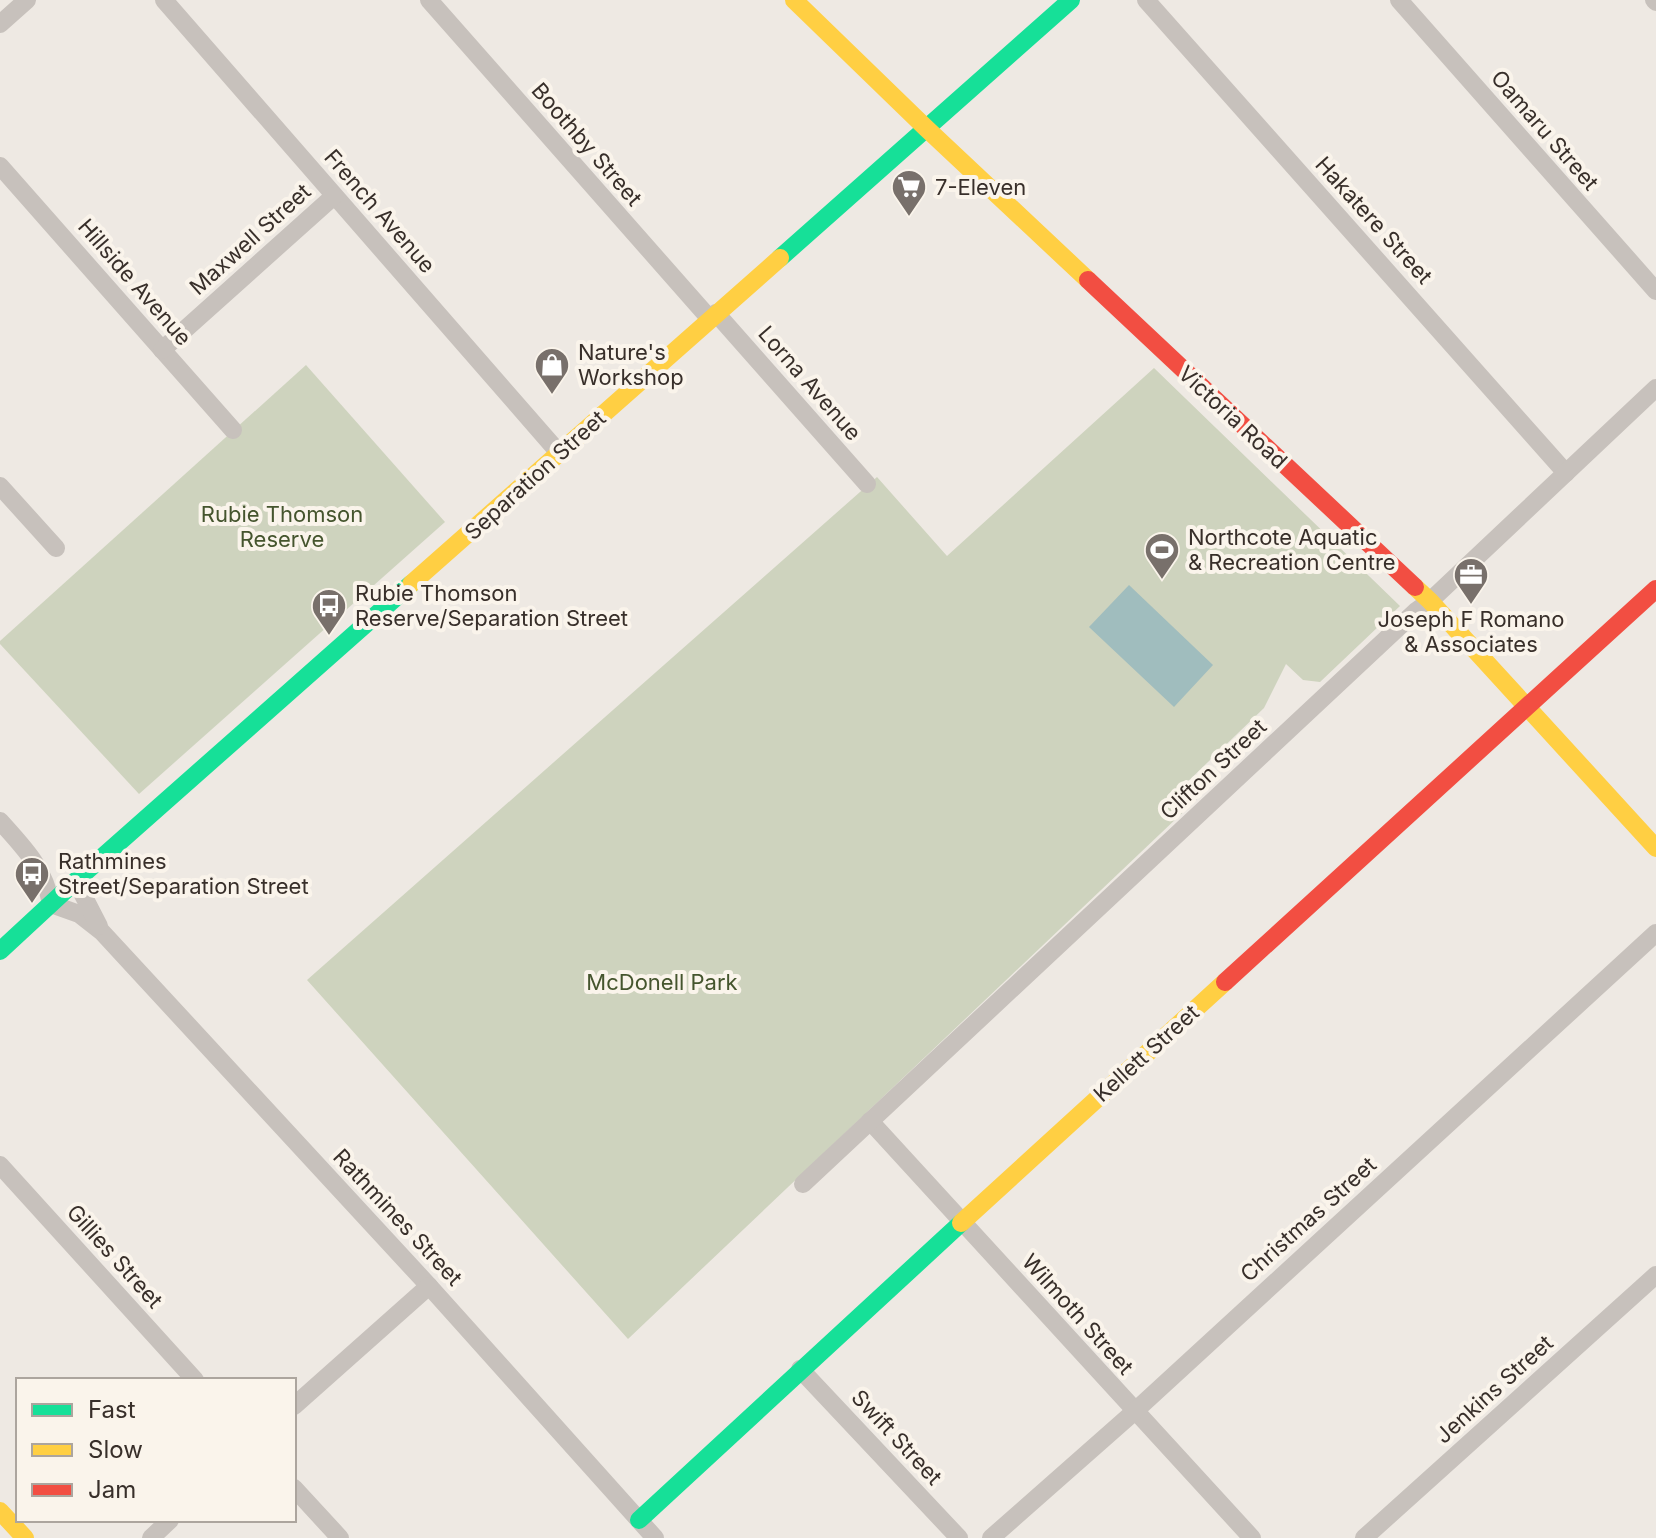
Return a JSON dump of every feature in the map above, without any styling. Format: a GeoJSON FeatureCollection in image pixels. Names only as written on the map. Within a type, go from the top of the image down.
{"type":"FeatureCollection","features":[{"type":"Feature","properties":{"kind":"street"},"geometry":{"type":"LineString","coordinates":[[0,24],[27,0]]}},
{"type":"Feature","properties":{"kind":"street","name":"French Avenue"},"geometry":{"type":"LineString","coordinates":[[164,0],[560,454]]}},
{"type":"Feature","properties":{"kind":"street","name":"Boothby Street"},"geometry":{"type":"LineString","coordinates":[[429,0],[713,316]]}},
{"type":"Feature","properties":{"kind":"street","name":"Victoria Road"},"geometry":{"type":"LineString","coordinates":[[794,0],[1430,601],[1656,848]]}},
{"type":"Feature","properties":{"kind":"street","name":"Separation Street"},"geometry":{"type":"LineString","coordinates":[[0,951],[1071,0]]}},
{"type":"Feature","properties":{"kind":"street","name":"Hakatere Street"},"geometry":{"type":"LineString","coordinates":[[1146,0],[1566,473]]}},
{"type":"Feature","properties":{"kind":"street","name":"Oamaru Street"},"geometry":{"type":"LineString","coordinates":[[1399,0],[1656,291]]}},
{"type":"Feature","properties":{"kind":"street","name":"Hillside Avenue"},"geometry":{"type":"LineString","coordinates":[[0,166],[233,430]]}},
{"type":"Feature","properties":{"kind":"street","name":"Maxwell Street"},"geometry":{"type":"LineString","coordinates":[[162,350],[334,196]]}},
{"type":"Feature","properties":{"kind":"street","name":"Lorna Avenue"},"geometry":{"type":"LineString","coordinates":[[713,316],[867,484]]}},
{"type":"Feature","properties":{"kind":"street","name":"Clifton Street"},"geometry":{"type":"LineString","coordinates":[[803,1184],[1656,388]]}},
{"type":"Feature","properties":{"kind":"street"},"geometry":{"type":"LineString","coordinates":[[0,486],[56,548]]}},
{"type":"Feature","properties":{"kind":"street","name":"Kellett Street"},"geometry":{"type":"LineString","coordinates":[[639,1520],[800,1369],[1656,589]]}},
{"type":"Feature","properties":{"kind":"street"},"geometry":{"type":"LineString","coordinates":[[0,821],[40,870],[51,904]]}},
{"type":"Feature","properties":{"kind":"street","name":"Rathmines Street"},"geometry":{"type":"LineString","coordinates":[[81,876],[82,893],[102,932]]}},
{"type":"Feature","properties":{"kind":"street","name":"Rathmines Street"},"geometry":{"type":"LineString","coordinates":[[51,904],[79,914],[102,932],[429,1286],[655,1538]]}},
{"type":"Feature","properties":{"kind":"street","name":"Christmas Street"},"geometry":{"type":"LineString","coordinates":[[991,1538],[1135,1411],[1656,933]]}},
{"type":"Feature","properties":{"kind":"street","name":"Wilmoth Street"},"geometry":{"type":"LineString","coordinates":[[870,1121],[1252,1538]]}},
{"type":"Feature","properties":{"kind":"street","name":"Gillies Street"},"geometry":{"type":"LineString","coordinates":[[0,1165],[193,1378]]}},
{"type":"Feature","properties":{"kind":"street","name":"Jenkins Street"},"geometry":{"type":"LineString","coordinates":[[1364,1538],[1656,1275]]}},
{"type":"Feature","properties":{"kind":"street"},"geometry":{"type":"LineString","coordinates":[[296,1404],[429,1286]]}},
{"type":"Feature","properties":{"kind":"street","name":"Swift Street"},"geometry":{"type":"LineString","coordinates":[[800,1369],[959,1538]]}},
{"type":"Feature","properties":{"kind":"street"},"geometry":{"type":"LineString","coordinates":[[296,1490],[340,1538]]}},
{"type":"Feature","properties":{"kind":"street"},"geometry":{"type":"LineString","coordinates":[[0,1511],[25,1538]]}},
{"type":"Feature","properties":{"kind":"street"},"geometry":{"type":"LineString","coordinates":[[151,1538],[168,1522]]}},
{"type":"Feature","properties":{"kind":"green space","name":"Rubie Thomson Reserve"},"geometry":{"type":"Polygon","coordinates":[[[306,365],[445,522],[139,794],[0,641],[306,365]]]}},
{"type":"Feature","properties":{"kind":"green space","name":"McDonell Park"},"geometry":{"type":"Polygon","coordinates":[[[1154,368],[1400,606],[1320,682],[1303,680],[1286,664],[1264,708],[1179,790],[1199,797],[628,1339],[307,980],[877,477],[947,556],[1154,368]]]}},
{"type":"Feature","properties":{"kind":"water"},"geometry":{"type":"Polygon","coordinates":[[[1129,585],[1213,665],[1174,707],[1089,627],[1129,585]]]}},
{"type":"Feature","properties":{"kind":"traffic: fast"},"geometry":{"type":"LineString","coordinates":[[780,258],[1071,0]]}},
{"type":"Feature","properties":{"kind":"traffic: fast"},"geometry":{"type":"LineString","coordinates":[[0,951],[411,584]]}},
{"type":"Feature","properties":{"kind":"traffic: fast"},"geometry":{"type":"LineString","coordinates":[[639,1520],[961,1223]]}},
{"type":"Feature","properties":{"kind":"traffic: slow"},"geometry":{"type":"LineString","coordinates":[[794,0],[1088,280]]}},
{"type":"Feature","properties":{"kind":"traffic: slow"},"geometry":{"type":"LineString","coordinates":[[411,584],[780,258]]}},
{"type":"Feature","properties":{"kind":"traffic: slow"},"geometry":{"type":"LineString","coordinates":[[1415,587],[1656,848]]}},
{"type":"Feature","properties":{"kind":"traffic: slow"},"geometry":{"type":"LineString","coordinates":[[961,1223],[1225,982]]}},
{"type":"Feature","properties":{"kind":"traffic: slow"},"geometry":{"type":"LineString","coordinates":[[0,1511],[25,1538]]}},
{"type":"Feature","properties":{"kind":"traffic: jam"},"geometry":{"type":"LineString","coordinates":[[1088,280],[1415,587]]}},
{"type":"Feature","properties":{"kind":"traffic: jam"},"geometry":{"type":"LineString","coordinates":[[1225,982],[1656,589]]}},
{"type":"Feature","properties":{"kind":"place","name":"7-Eleven"},"geometry":{"type":"Point","coordinates":[909,218]}},
{"type":"Feature","properties":{"kind":"place","name":"Nature's Workshop"},"geometry":{"type":"Point","coordinates":[552,396]}},
{"type":"Feature","properties":{"kind":"place","name":"Northcote Aquatic & Recreation Centre"},"geometry":{"type":"Point","coordinates":[1162,581]}},
{"type":"Feature","properties":{"kind":"place","name":"Joseph F Romano & Associates"},"geometry":{"type":"Point","coordinates":[1471,606]}},
{"type":"Feature","properties":{"kind":"place","name":"Rubie Thomson Reserve/Separation Street"},"geometry":{"type":"Point","coordinates":[329,637]}},
{"type":"Feature","properties":{"kind":"place","name":"Rathmines Street/Separation Street"},"geometry":{"type":"Point","coordinates":[32,905]}}]}
